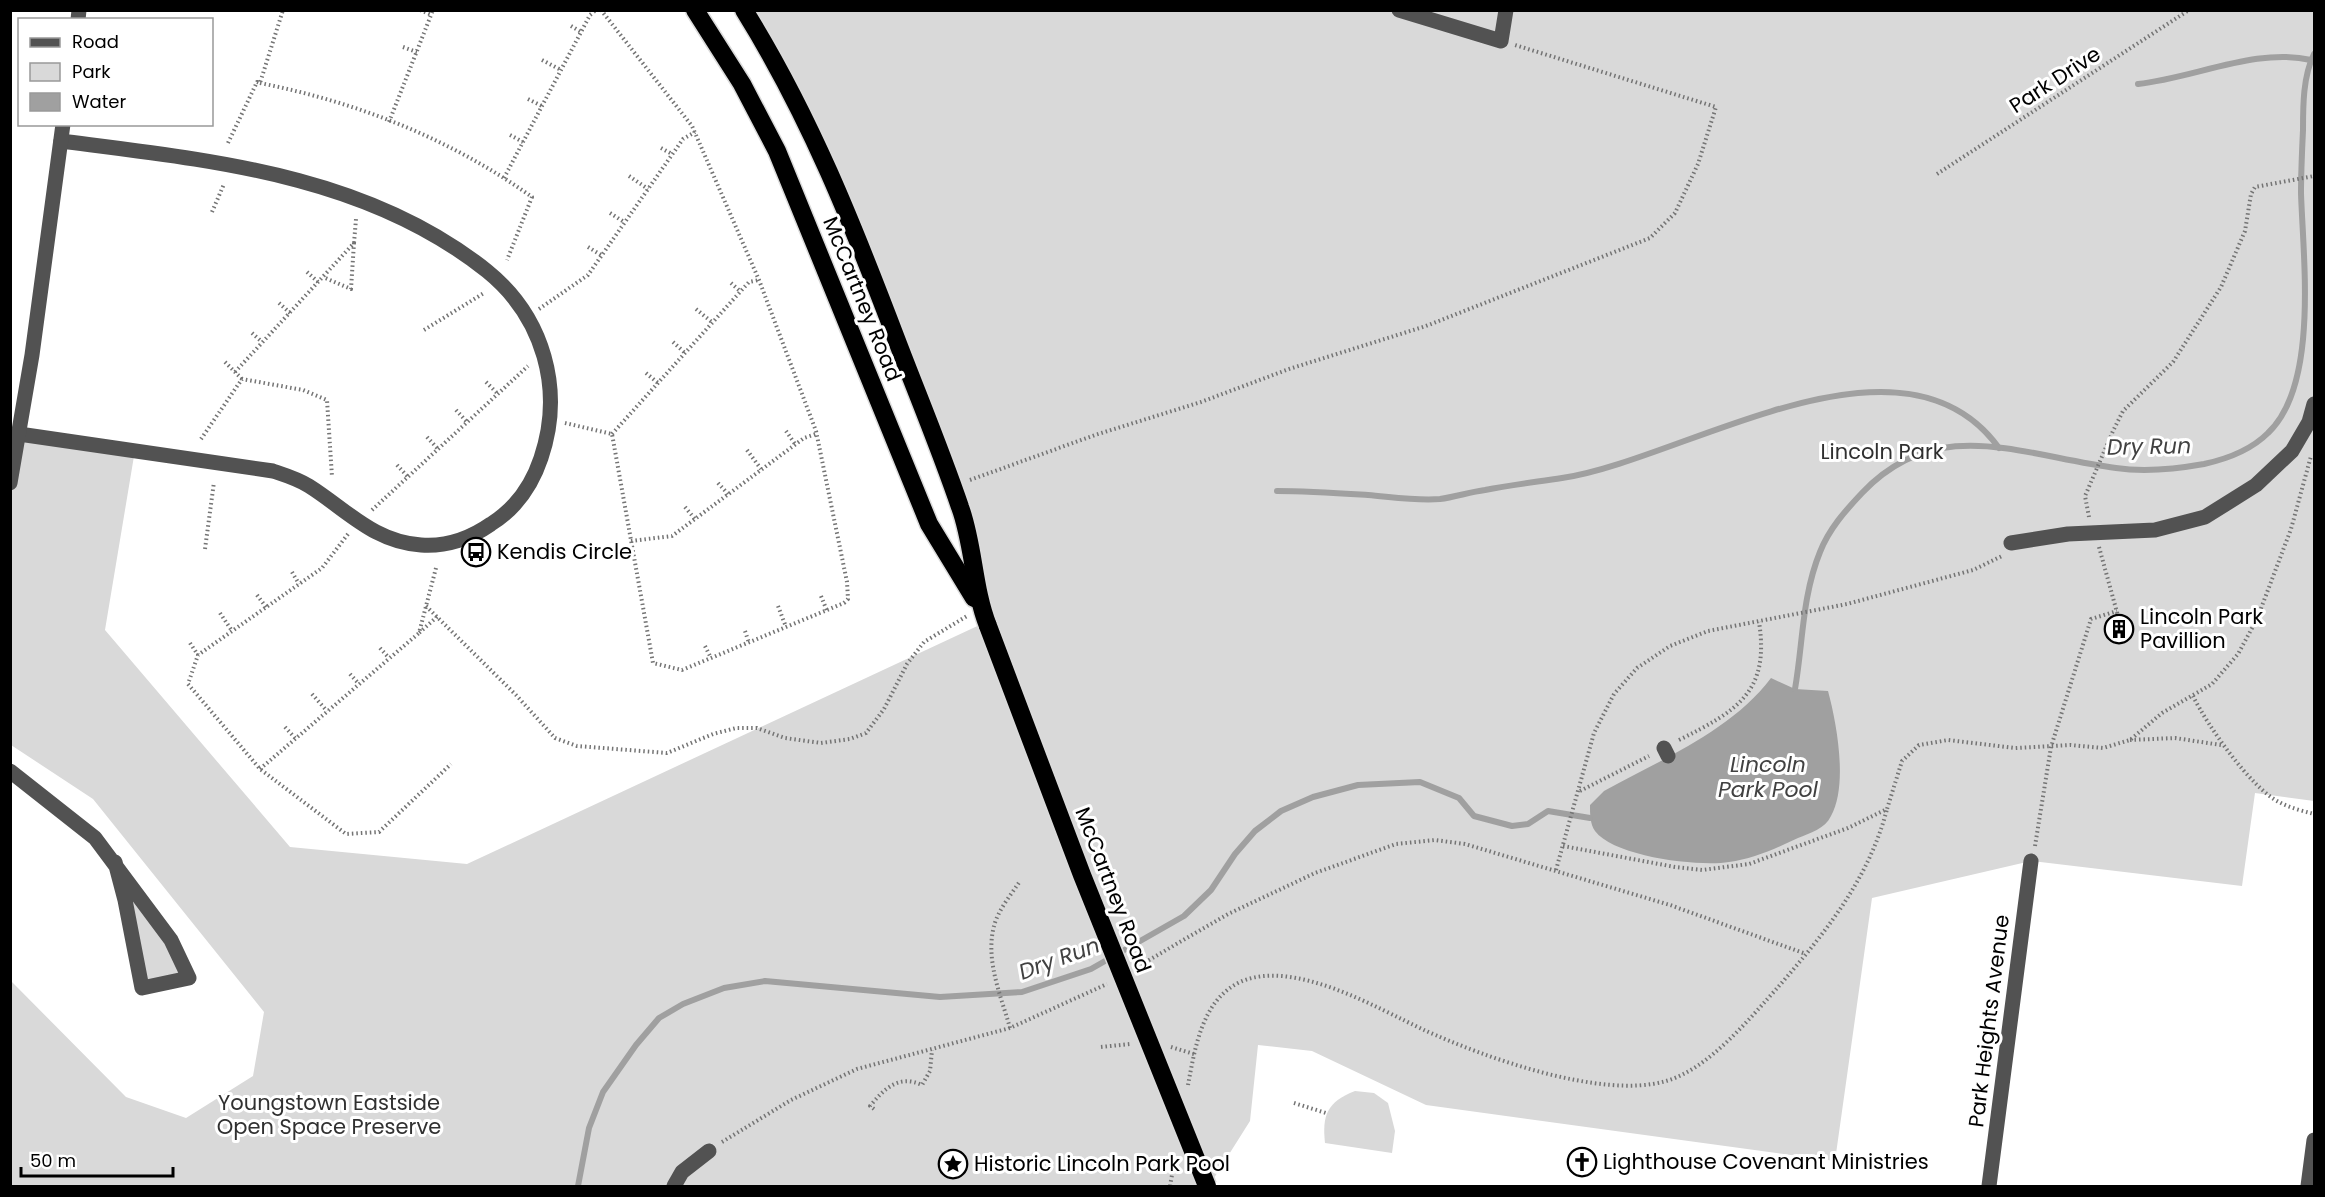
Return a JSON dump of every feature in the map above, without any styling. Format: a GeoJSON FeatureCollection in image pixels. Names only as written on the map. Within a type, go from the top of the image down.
{"type":"FeatureCollection","features":[{"type":"Feature","properties":{"kind":"highway","name":"McCartney Road"},"geometry":{"type":"LineString","coordinates":[[695,10],[742,84],[777,151],[929,524],[981,609],[1082,875],[1207,1186]]}},
{"type":"Feature","properties":{"kind":"highway","name":"McCartney Road"},"geometry":{"type":"LineString","coordinates":[[744,10],[775,60],[818,143],[865,257],[961,510],[981,609]]}},
{"type":"Feature","properties":{"kind":"street"},"geometry":{"type":"LineString","coordinates":[[1399,10],[1501,41],[1506,10]]}},
{"type":"Feature","properties":{"kind":"street"},"geometry":{"type":"LineString","coordinates":[[10,483],[63,126]]}},
{"type":"Feature","properties":{"kind":"street"},"geometry":{"type":"LineString","coordinates":[[19,434],[273,471],[311,487],[358,523],[384,537],[422,546],[451,543],[480,532],[504,516],[522,495],[537,470],[550,420],[551,389],[547,361],[538,336],[526,316],[508,292],[487,271],[436,238],[357,198],[298,178],[261,170],[61,141]]}},
{"type":"Feature","properties":{"kind":"street"},"geometry":{"type":"LineString","coordinates":[[2011,543],[2068,534],[2155,530],[2205,517],[2256,485],[2292,451],[2309,422],[2314,404]]}},
{"type":"Feature","properties":{"kind":"street"},"geometry":{"type":"LineString","coordinates":[[10,771],[94,838],[115,862],[171,940],[189,978],[141,988],[125,900],[115,862]]}},
{"type":"Feature","properties":{"kind":"street","name":"Park Heights Avenue"},"geometry":{"type":"LineString","coordinates":[[1989,1186],[2031,861]]}},
{"type":"Feature","properties":{"kind":"street"},"geometry":{"type":"LineString","coordinates":[[2308,1186],[2314,1140]]}},
{"type":"Feature","properties":{"kind":"street"},"geometry":{"type":"LineString","coordinates":[[674,1186],[682,1172],[709,1151]]}},
{"type":"Feature","properties":{"kind":"path"},"geometry":{"type":"LineString","coordinates":[[260,83],[283,10]]}},
{"type":"Feature","properties":{"kind":"path"},"geometry":{"type":"LineString","coordinates":[[390,120],[432,13],[420,10]]}},
{"type":"Feature","properties":{"kind":"path"},"geometry":{"type":"LineString","coordinates":[[504,178],[590,15],[596,10]]}},
{"type":"Feature","properties":{"kind":"path"},"geometry":{"type":"LineString","coordinates":[[601,10],[695,132],[759,280],[817,434],[849,594],[844,603],[682,670],[653,663],[612,434]]}},
{"type":"Feature","properties":{"kind":"path","name":"Park Drive"},"geometry":{"type":"LineString","coordinates":[[1936,174],[2189,10]]}},
{"type":"Feature","properties":{"kind":"path"},"geometry":{"type":"LineString","coordinates":[[570,26],[581,32]]}},
{"type":"Feature","properties":{"kind":"path"},"geometry":{"type":"LineString","coordinates":[[953,487],[1095,435],[1426,326],[1650,238],[1675,213],[1698,164],[1716,107],[1501,41]]}},
{"type":"Feature","properties":{"kind":"path"},"geometry":{"type":"LineString","coordinates":[[403,47],[417,52]]}},
{"type":"Feature","properties":{"kind":"path"},"geometry":{"type":"LineString","coordinates":[[542,60],[561,70]]}},
{"type":"Feature","properties":{"kind":"path"},"geometry":{"type":"LineString","coordinates":[[228,143],[257,82],[348,104],[428,135],[504,178],[532,197],[507,260]]}},
{"type":"Feature","properties":{"kind":"path"},"geometry":{"type":"LineString","coordinates":[[528,99],[542,106]]}},
{"type":"Feature","properties":{"kind":"path"},"geometry":{"type":"LineString","coordinates":[[526,316],[588,276],[682,139],[695,132]]}},
{"type":"Feature","properties":{"kind":"path"},"geometry":{"type":"LineString","coordinates":[[510,135],[523,142]]}},
{"type":"Feature","properties":{"kind":"path"},"geometry":{"type":"LineString","coordinates":[[661,147],[672,154]]}},
{"type":"Feature","properties":{"kind":"path"},"geometry":{"type":"LineString","coordinates":[[629,176],[648,189]]}},
{"type":"Feature","properties":{"kind":"path"},"geometry":{"type":"LineString","coordinates":[[2031,861],[2042,814],[2051,747],[2091,619],[2117,613],[2085,503],[2086,492],[2123,411],[2173,362],[2198,326],[2236,256],[2245,231],[2251,194],[2255,187],[2314,176]]}},
{"type":"Feature","properties":{"kind":"path"},"geometry":{"type":"LineString","coordinates":[[212,212],[224,184]]}},
{"type":"Feature","properties":{"kind":"path"},"geometry":{"type":"LineString","coordinates":[[610,213],[624,222]]}},
{"type":"Feature","properties":{"kind":"path"},"geometry":{"type":"LineString","coordinates":[[323,277],[352,290],[356,219]]}},
{"type":"Feature","properties":{"kind":"path"},"geometry":{"type":"LineString","coordinates":[[235,372],[354,243]]}},
{"type":"Feature","properties":{"kind":"path"},"geometry":{"type":"LineString","coordinates":[[588,247],[602,255]]}},
{"type":"Feature","properties":{"kind":"path"},"geometry":{"type":"LineString","coordinates":[[307,272],[318,282]]}},
{"type":"Feature","properties":{"kind":"path"},"geometry":{"type":"LineString","coordinates":[[612,434],[749,282],[759,280]]}},
{"type":"Feature","properties":{"kind":"path"},"geometry":{"type":"LineString","coordinates":[[731,283],[741,292]]}},
{"type":"Feature","properties":{"kind":"path"},"geometry":{"type":"LineString","coordinates":[[424,330],[484,293]]}},
{"type":"Feature","properties":{"kind":"path"},"geometry":{"type":"LineString","coordinates":[[279,303],[290,313]]}},
{"type":"Feature","properties":{"kind":"path"},"geometry":{"type":"LineString","coordinates":[[696,309],[712,323]]}},
{"type":"Feature","properties":{"kind":"path"},"geometry":{"type":"LineString","coordinates":[[252,333],[262,342]]}},
{"type":"Feature","properties":{"kind":"path"},"geometry":{"type":"LineString","coordinates":[[673,342],[685,353]]}},
{"type":"Feature","properties":{"kind":"path"},"geometry":{"type":"LineString","coordinates":[[225,363],[242,379],[303,390],[327,400],[332,477]]}},
{"type":"Feature","properties":{"kind":"path"},"geometry":{"type":"LineString","coordinates":[[451,764],[379,831],[346,834],[260,769],[188,684],[198,655],[322,568],[358,523],[531,364]]}},
{"type":"Feature","properties":{"kind":"path"},"geometry":{"type":"LineString","coordinates":[[646,373],[658,383]]}},
{"type":"Feature","properties":{"kind":"path"},"geometry":{"type":"LineString","coordinates":[[201,439],[242,379]]}},
{"type":"Feature","properties":{"kind":"path"},"geometry":{"type":"LineString","coordinates":[[486,382],[498,394]]}},
{"type":"Feature","properties":{"kind":"path"},"geometry":{"type":"LineString","coordinates":[[456,410],[467,422]]}},
{"type":"Feature","properties":{"kind":"path"},"geometry":{"type":"LineString","coordinates":[[550,420],[612,434]]}},
{"type":"Feature","properties":{"kind":"path"},"geometry":{"type":"LineString","coordinates":[[786,431],[795,444]]}},
{"type":"Feature","properties":{"kind":"path"},"geometry":{"type":"LineString","coordinates":[[631,541],[672,536],[795,444],[817,434]]}},
{"type":"Feature","properties":{"kind":"path"},"geometry":{"type":"LineString","coordinates":[[427,437],[438,449]]}},
{"type":"Feature","properties":{"kind":"path"},"geometry":{"type":"LineString","coordinates":[[747,450],[761,469]]}},
{"type":"Feature","properties":{"kind":"path"},"geometry":{"type":"LineString","coordinates":[[2130,740],[2162,713],[2212,684],[2238,654],[2257,619],[2291,529],[2311,452]]}},
{"type":"Feature","properties":{"kind":"path"},"geometry":{"type":"LineString","coordinates":[[397,465],[408,477]]}},
{"type":"Feature","properties":{"kind":"path"},"geometry":{"type":"LineString","coordinates":[[205,549],[214,482]]}},
{"type":"Feature","properties":{"kind":"path"},"geometry":{"type":"LineString","coordinates":[[718,483],[728,494]]}},
{"type":"Feature","properties":{"kind":"path"},"geometry":{"type":"LineString","coordinates":[[685,507],[694,519]]}},
{"type":"Feature","properties":{"kind":"path"},"geometry":{"type":"LineString","coordinates":[[1806,954],[1671,905],[1556,870],[1580,791],[1594,733],[1614,694],[1637,668],[1670,646],[1708,630],[1836,607],[1972,570],[2001,559],[2011,543]]}},
{"type":"Feature","properties":{"kind":"path"},"geometry":{"type":"LineString","coordinates":[[419,633],[436,568]]}},
{"type":"Feature","properties":{"kind":"path"},"geometry":{"type":"LineString","coordinates":[[292,572],[299,584]]}},
{"type":"Feature","properties":{"kind":"path"},"geometry":{"type":"LineString","coordinates":[[257,595],[266,607]]}},
{"type":"Feature","properties":{"kind":"path"},"geometry":{"type":"LineString","coordinates":[[821,596],[827,611]]}},
{"type":"Feature","properties":{"kind":"path"},"geometry":{"type":"LineString","coordinates":[[426,606],[516,695],[555,738],[577,746],[667,753],[713,734],[736,728],[757,728],[785,738],[821,743],[850,739],[866,733],[884,709],[907,664],[924,642],[948,625],[981,609]]}},
{"type":"Feature","properties":{"kind":"path"},"geometry":{"type":"LineString","coordinates":[[778,606],[786,627]]}},
{"type":"Feature","properties":{"kind":"path"},"geometry":{"type":"LineString","coordinates":[[220,613],[232,631]]}},
{"type":"Feature","properties":{"kind":"path"},"geometry":{"type":"LineString","coordinates":[[260,769],[437,616]]}},
{"type":"Feature","properties":{"kind":"path"},"geometry":{"type":"LineString","coordinates":[[1580,791],[1666,752],[1744,699],[1755,685],[1762,658],[1759,622]]}},
{"type":"Feature","properties":{"kind":"path"},"geometry":{"type":"LineString","coordinates":[[744,631],[749,643]]}},
{"type":"Feature","properties":{"kind":"path"},"geometry":{"type":"LineString","coordinates":[[190,643],[198,655]]}},
{"type":"Feature","properties":{"kind":"path"},"geometry":{"type":"LineString","coordinates":[[705,646],[711,658]]}},
{"type":"Feature","properties":{"kind":"path"},"geometry":{"type":"LineString","coordinates":[[380,648],[389,658]]}},
{"type":"Feature","properties":{"kind":"path"},"geometry":{"type":"LineString","coordinates":[[350,674],[359,684]]}},
{"type":"Feature","properties":{"kind":"path"},"geometry":{"type":"LineString","coordinates":[[312,694],[327,711]]}},
{"type":"Feature","properties":{"kind":"path"},"geometry":{"type":"LineString","coordinates":[[2193,696],[2223,745],[2263,789],[2278,802],[2314,814]]}},
{"type":"Feature","properties":{"kind":"path"},"geometry":{"type":"LineString","coordinates":[[285,727],[295,738]]}},
{"type":"Feature","properties":{"kind":"path"},"geometry":{"type":"LineString","coordinates":[[1188,1087],[1194,1054],[1207,1014],[1224,993],[1241,981],[1269,976],[1305,980],[1350,994],[1490,1058],[1597,1083],[1634,1086],[1667,1081],[1693,1068],[1729,1040],[1806,954],[1846,903],[1866,867],[1902,761],[1918,745],[1948,740],[2002,747],[2079,745],[2103,748],[2130,740],[2175,738],[2223,745]]}},
{"type":"Feature","properties":{"kind":"path"},"geometry":{"type":"LineString","coordinates":[[1563,846],[1632,861],[1702,870],[1749,864],[1780,854],[1848,828],[1887,809]]}},
{"type":"Feature","properties":{"kind":"path"},"geometry":{"type":"LineString","coordinates":[[1010,1028],[995,977],[992,954],[994,926],[1002,907],[1020,881]]}},
{"type":"Feature","properties":{"kind":"path"},"geometry":{"type":"LineString","coordinates":[[1101,1047],[1128,1044]]}},
{"type":"Feature","properties":{"kind":"path"},"geometry":{"type":"LineString","coordinates":[[1167,1046],[1194,1054]]}},
{"type":"Feature","properties":{"kind":"path"},"geometry":{"type":"LineString","coordinates":[[874,1108],[870,1106],[888,1086],[909,1081],[922,1085],[930,1071],[932,1050]]}},
{"type":"Feature","properties":{"kind":"path"},"geometry":{"type":"LineString","coordinates":[[1294,1103],[1326,1113]]}},
{"type":"Feature","properties":{"kind":"path"},"geometry":{"type":"LineString","coordinates":[[1170,1186],[1176,1153]]}},
{"type":"Feature","properties":{"kind":"green space","name":"Lincoln Park"},"geometry":{"type":"Polygon","coordinates":[[[744,11],[2314,11],[2314,801],[2255,793],[2242,886],[2031,861],[1872,898],[1835,1161],[1426,1105],[1312,1051],[1258,1045],[1250,1121],[1209,1186],[11,1186],[10,980],[126,1097],[186,1118],[253,1076],[264,1012],[93,799],[11,745],[10,454],[19,434],[135,450],[105,630],[290,847],[467,864],[986,622],[961,510],[865,257],[744,11]]]}},
{"type":"Feature","properties":{"kind":"green space"},"geometry":{"type":"Polygon","coordinates":[[[115,862],[189,978],[142,988],[115,862]]]}},
{"type":"Feature","properties":{"kind":"green space"},"geometry":{"type":"Polygon","coordinates":[[[1355,1091],[1374,1093],[1388,1103],[1395,1131],[1392,1153],[1325,1143],[1324,1125],[1328,1111],[1338,1100],[1355,1091]]]}},
{"type":"Feature","properties":{"kind":"water","name":"Lincoln Park Pool"},"geometry":{"type":"Polygon","coordinates":[[[1771,678],[1795,689],[1828,691],[1835,720],[1840,772],[1836,803],[1825,824],[1765,853],[1738,861],[1716,863],[1679,861],[1638,854],[1605,840],[1595,831],[1591,822],[1590,805],[1604,791],[1716,729],[1755,697],[1771,678]]]}},
{"type":"Feature","properties":{"kind":"waterway","name":"Dry Run"},"geometry":{"type":"LineString","coordinates":[[1795,689],[1806,603],[1820,552],[1833,528],[1844,514],[1862,493],[1891,468],[1921,454],[1951,447],[1982,446],[2116,468],[2171,469],[2230,457],[2254,445],[2268,433],[2284,412],[2295,384],[2301,353],[2305,285],[2301,193],[2304,101],[2306,81],[2314,54]]}},
{"type":"Feature","properties":{"kind":"waterway"},"geometry":{"type":"LineString","coordinates":[[2138,84],[2269,57],[2311,60]]}},
{"type":"Feature","properties":{"kind":"waterway"},"geometry":{"type":"LineString","coordinates":[[1277,491],[1413,499],[1446,498],[1562,478],[1612,466],[1790,406],[1850,394],[1907,394],[1957,410],[1999,448]]}},
{"type":"Feature","properties":{"kind":"waterway","name":"Dry Run"},"geometry":{"type":"LineString","coordinates":[[578,1186],[589,1128],[603,1092],[636,1045],[659,1018],[683,1004],[724,988],[765,981],[940,997],[1022,992],[1091,969],[1184,916],[1211,890],[1235,854],[1255,831],[1281,811],[1313,797],[1358,785],[1420,782],[1459,798],[1474,816],[1512,826],[1528,824],[1548,811],[1590,818]]}},
{"type":"Feature","properties":{"kind":"place","name":"Kendis Circle"},"geometry":{"type":"Point","coordinates":[476,552]}},
{"type":"Feature","properties":{"kind":"place","name":"Lincoln Park Pavillion"},"geometry":{"type":"Point","coordinates":[2119,629]}},
{"type":"Feature","properties":{"kind":"place","name":"Lighthouse Covenant Ministries"},"geometry":{"type":"Point","coordinates":[1582,1162]}},
{"type":"Feature","properties":{"kind":"place","name":"Historic Lincoln Park Pool"},"geometry":{"type":"Point","coordinates":[953,1164]}},
{"type":"Feature","properties":{"kind":"park label","name":"Youngstown Eastside Open Space Preserve"},"geometry":{"type":"Point","coordinates":[329,1115]}}]}
